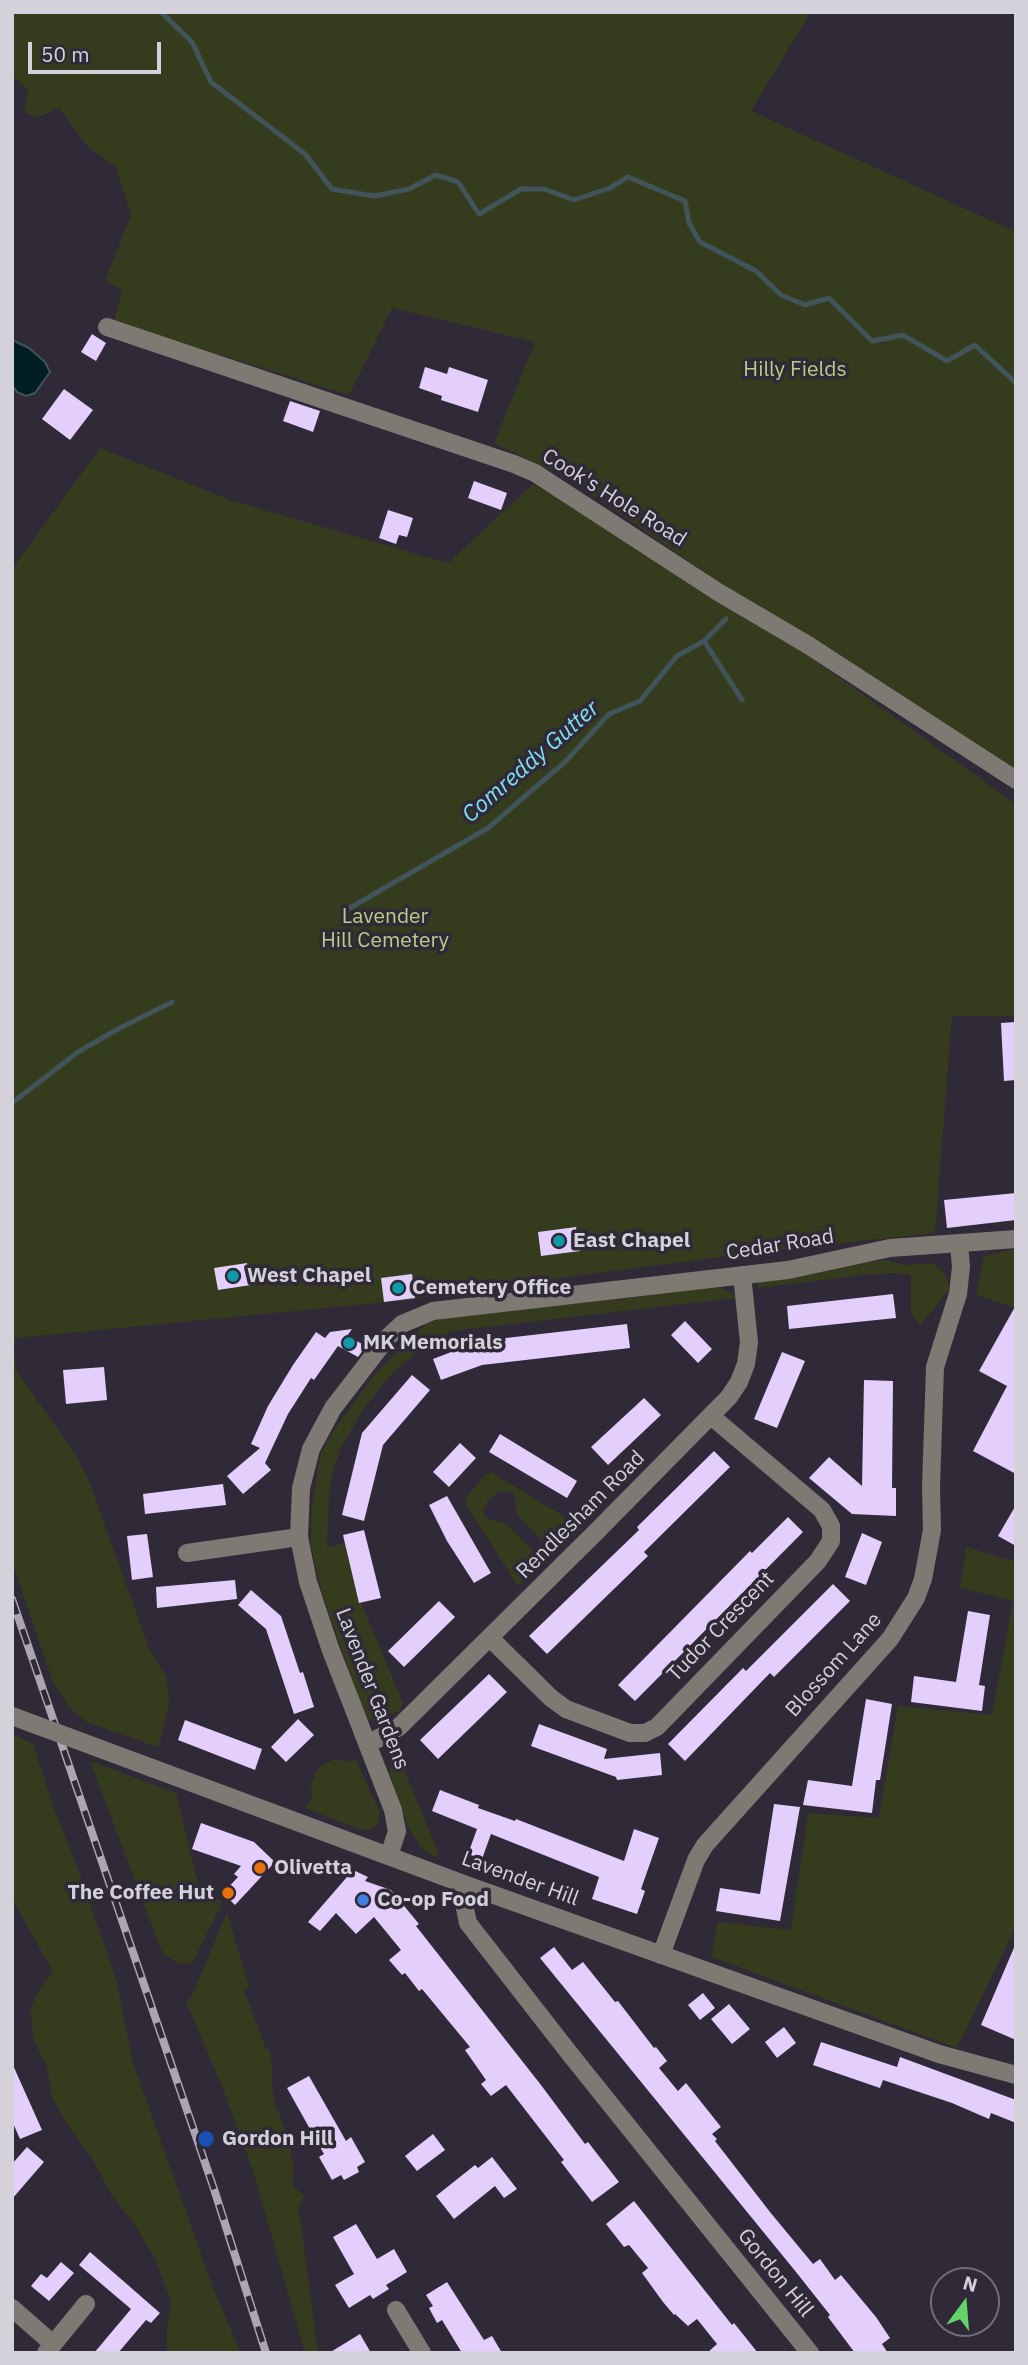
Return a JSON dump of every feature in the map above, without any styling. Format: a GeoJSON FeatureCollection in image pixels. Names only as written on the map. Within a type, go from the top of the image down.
{"type":"FeatureCollection","features":[{"type":"Feature","properties":{"kind":"street","name":"Cook's Hole Road"},"geometry":{"type":"LineString","coordinates":[[107,327],[535,473],[1016,780]]}},
{"type":"Feature","properties":{"kind":"street","name":"Cedar Road"},"geometry":{"type":"LineString","coordinates":[[402,1324],[433,1311],[789,1270],[890,1248],[1016,1238]]}},
{"type":"Feature","properties":{"kind":"street","name":"Blossom Lane"},"geometry":{"type":"LineString","coordinates":[[661,1955],[696,1860],[705,1845],[890,1639],[916,1598],[923,1578],[932,1530],[935,1367],[958,1294],[961,1267],[959,1244]]}},
{"type":"Feature","properties":{"kind":"street","name":"Rendlesham Road"},"geometry":{"type":"LineString","coordinates":[[368,1744],[400,1727],[729,1397],[746,1364],[749,1342],[742,1276]]}},
{"type":"Feature","properties":{"kind":"street","name":"Lavender Gardens"},"geometry":{"type":"LineString","coordinates":[[389,1856],[397,1831],[396,1822],[330,1648],[308,1582],[299,1537],[301,1488],[311,1449],[333,1408],[371,1357],[402,1324]]}},
{"type":"Feature","properties":{"kind":"street","name":"Tudor Crescent"},"geometry":{"type":"LineString","coordinates":[[490,1638],[551,1698],[566,1709],[629,1733],[651,1730],[666,1717],[818,1561],[831,1541],[831,1525],[822,1510],[711,1416]]}},
{"type":"Feature","properties":{"kind":"street"},"geometry":{"type":"LineString","coordinates":[[187,1553],[299,1537]]}},
{"type":"Feature","properties":{"kind":"street","name":"Lavender Hill"},"geometry":{"type":"LineString","coordinates":[[12,1716],[661,1955],[939,2054],[1016,2076]]}},
{"type":"Feature","properties":{"kind":"street","name":"Gordon Hill"},"geometry":{"type":"LineString","coordinates":[[470,1886],[464,1904],[468,1923],[810,2353]]}},
{"type":"Feature","properties":{"kind":"street"},"geometry":{"type":"LineString","coordinates":[[12,2308],[50,2348],[86,2304]]}},
{"type":"Feature","properties":{"kind":"street"},"geometry":{"type":"LineString","coordinates":[[396,2310],[422,2353]]}},
{"type":"Feature","properties":{"kind":"green space","name":"Hilly Fields"},"geometry":{"type":"Polygon","coordinates":[[[12,12],[811,12],[751,111],[1016,232],[1016,776],[716,580],[570,480],[494,443],[535,342],[392,308],[349,395],[114,322],[122,289],[105,281],[131,215],[116,167],[87,146],[59,108],[38,117],[24,112],[28,89],[12,76],[12,12]]]}},
{"type":"Feature","properties":{"kind":"green space","name":"Lavender Hill Cemetery"},"geometry":{"type":"Polygon","coordinates":[[[100,448],[233,501],[448,563],[533,484],[704,581],[1016,804],[1016,1016],[952,1016],[935,1233],[769,1251],[408,1300],[17,1338],[14,1344],[16,1370],[76,1455],[89,1481],[149,1648],[167,1679],[169,1705],[157,1747],[85,1721],[69,1707],[54,1684],[12,1563],[12,569],[100,448]]]}},
{"type":"Feature","properties":{"kind":"green space"},"geometry":{"type":"Polygon","coordinates":[[[1016,1249],[1016,1308],[976,1295],[984,1256],[1016,1249]]]}},
{"type":"Feature","properties":{"kind":"green space"},"geometry":{"type":"Polygon","coordinates":[[[886,1260],[905,1265],[933,1263],[945,1274],[950,1289],[920,1325],[911,1312],[911,1275],[862,1275],[758,1288],[756,1276],[886,1260]]]}},
{"type":"Feature","properties":{"kind":"green space"},"geometry":{"type":"Polygon","coordinates":[[[717,1286],[736,1298],[451,1331],[423,1346],[390,1376],[363,1410],[341,1447],[329,1495],[327,1548],[347,1542],[363,1607],[403,1703],[399,1711],[371,1721],[365,1718],[322,1593],[311,1547],[312,1507],[320,1456],[331,1434],[375,1374],[428,1322],[717,1286]]]}},
{"type":"Feature","properties":{"kind":"green space"},"geometry":{"type":"Polygon","coordinates":[[[491,1472],[583,1528],[556,1551],[517,1515],[515,1498],[511,1491],[497,1493],[488,1500],[483,1513],[488,1519],[507,1524],[541,1559],[542,1565],[518,1586],[466,1505],[466,1497],[485,1475],[491,1472]]]}},
{"type":"Feature","properties":{"kind":"green space"},"geometry":{"type":"Polygon","coordinates":[[[966,1547],[1016,1562],[1016,1926],[957,2048],[712,1957],[717,1922],[791,1930],[808,1813],[879,1818],[898,1706],[992,1715],[1013,1601],[960,1588],[966,1547]]]}},
{"type":"Feature","properties":{"kind":"green space"},"geometry":{"type":"Polygon","coordinates":[[[12,1734],[33,1744],[117,1982],[133,2063],[214,2290],[241,2353],[167,2352],[171,2302],[155,2258],[132,2221],[112,2196],[93,2160],[52,2098],[47,2067],[34,2041],[30,2008],[53,1972],[12,1898],[12,1734]]]}},
{"type":"Feature","properties":{"kind":"green space"},"geometry":{"type":"Polygon","coordinates":[[[397,1753],[439,1854],[436,1857],[422,1849],[409,1829],[389,1773],[397,1753]]]}},
{"type":"Feature","properties":{"kind":"green space"},"geometry":{"type":"Polygon","coordinates":[[[334,1759],[348,1762],[356,1760],[380,1813],[377,1825],[372,1829],[361,1830],[305,1808],[312,1797],[311,1784],[318,1768],[334,1759]]]}},
{"type":"Feature","properties":{"kind":"green space"},"geometry":{"type":"Polygon","coordinates":[[[90,1761],[176,1793],[201,1896],[221,1901],[192,1963],[181,1964],[163,1955],[90,1761]]]}},
{"type":"Feature","properties":{"kind":"green space"},"geometry":{"type":"Polygon","coordinates":[[[227,1912],[249,1987],[244,1990],[266,2049],[271,2052],[273,2098],[287,2134],[293,2164],[293,2186],[304,2196],[299,2209],[318,2353],[305,2353],[254,2174],[225,2094],[186,2001],[191,1998],[227,1912]]]}},
{"type":"Feature","properties":{"kind":"shaded area"},"geometry":{"type":"Polygon","coordinates":[[[12,340],[29,348],[45,362],[50,372],[35,393],[26,396],[17,392],[12,385],[12,340]]]}},
{"type":"Feature","properties":{"kind":"building"},"geometry":{"type":"Polygon","coordinates":[[[92,334],[106,343],[96,361],[81,352],[92,334]]]}},
{"type":"Feature","properties":{"kind":"building"},"geometry":{"type":"Polygon","coordinates":[[[425,367],[447,374],[449,367],[488,380],[478,412],[441,400],[442,396],[419,388],[425,367]]]}},
{"type":"Feature","properties":{"kind":"building"},"geometry":{"type":"Polygon","coordinates":[[[64,389],[93,410],[70,440],[42,419],[64,389]]]}},
{"type":"Feature","properties":{"kind":"building"},"geometry":{"type":"Polygon","coordinates":[[[290,401],[320,411],[313,432],[283,421],[290,401]]]}},
{"type":"Feature","properties":{"kind":"building"},"geometry":{"type":"Polygon","coordinates":[[[474,481],[507,493],[501,510],[468,498],[474,481]]]}},
{"type":"Feature","properties":{"kind":"building"},"geometry":{"type":"Polygon","coordinates":[[[388,510],[413,518],[407,537],[399,535],[396,544],[379,538],[388,510]]]}},
{"type":"Feature","properties":{"kind":"building"},"geometry":{"type":"Polygon","coordinates":[[[1016,1022],[1016,1080],[1004,1081],[1001,1023],[1016,1022]]]}},
{"type":"Feature","properties":{"kind":"building"},"geometry":{"type":"Polygon","coordinates":[[[1016,1193],[1016,1220],[947,1228],[944,1200],[1016,1193]]]}},
{"type":"Feature","properties":{"kind":"building","name":"East Chapel"},"geometry":{"type":"Polygon","coordinates":[[[576,1227],[580,1251],[541,1256],[538,1232],[576,1227]]]}},
{"type":"Feature","properties":{"kind":"building","name":"West Chapel"},"geometry":{"type":"Polygon","coordinates":[[[247,1263],[251,1285],[218,1290],[214,1268],[247,1263]]]}},
{"type":"Feature","properties":{"kind":"building","name":"Cemetery Office"},"geometry":{"type":"Polygon","coordinates":[[[412,1274],[415,1298],[384,1302],[381,1278],[412,1274]]]}},
{"type":"Feature","properties":{"kind":"building"},"geometry":{"type":"Polygon","coordinates":[[[893,1294],[896,1318],[789,1329],[787,1306],[893,1294]]]}},
{"type":"Feature","properties":{"kind":"building"},"geometry":{"type":"Polygon","coordinates":[[[1016,1305],[1016,1474],[973,1451],[1007,1386],[979,1371],[1016,1305]]]}},
{"type":"Feature","properties":{"kind":"building"},"geometry":{"type":"Polygon","coordinates":[[[685,1321],[712,1349],[698,1363],[671,1335],[685,1321]]]}},
{"type":"Feature","properties":{"kind":"building"},"geometry":{"type":"Polygon","coordinates":[[[627,1324],[630,1348],[482,1365],[441,1380],[433,1359],[480,1341],[627,1324]]]}},
{"type":"Feature","properties":{"kind":"building"},"geometry":{"type":"Polygon","coordinates":[[[352,1329],[347,1336],[366,1346],[358,1357],[338,1346],[314,1380],[311,1378],[288,1414],[265,1463],[271,1470],[243,1494],[227,1476],[260,1448],[251,1444],[268,1406],[293,1365],[316,1332],[325,1338],[330,1332],[352,1329]]]}},
{"type":"Feature","properties":{"kind":"building"},"geometry":{"type":"Polygon","coordinates":[[[782,1352],[805,1361],[777,1428],[754,1419],[782,1352]]]}},
{"type":"Feature","properties":{"kind":"building"},"geometry":{"type":"Polygon","coordinates":[[[104,1367],[107,1400],[66,1404],[63,1370],[104,1367]]]}},
{"type":"Feature","properties":{"kind":"building"},"geometry":{"type":"Polygon","coordinates":[[[412,1375],[430,1390],[383,1445],[364,1521],[342,1515],[362,1433],[412,1375]]]}},
{"type":"Feature","properties":{"kind":"building"},"geometry":{"type":"Polygon","coordinates":[[[864,1380],[893,1381],[892,1488],[896,1488],[896,1516],[852,1514],[809,1478],[829,1457],[862,1486],[864,1380]]]}},
{"type":"Feature","properties":{"kind":"building"},"geometry":{"type":"Polygon","coordinates":[[[644,1398],[661,1415],[608,1465],[591,1447],[644,1398]]]}},
{"type":"Feature","properties":{"kind":"building"},"geometry":{"type":"Polygon","coordinates":[[[500,1434],[577,1481],[567,1498],[489,1452],[500,1434]]]}},
{"type":"Feature","properties":{"kind":"building"},"geometry":{"type":"Polygon","coordinates":[[[460,1443],[476,1458],[449,1487],[433,1472],[460,1443]]]}},
{"type":"Feature","properties":{"kind":"building"},"geometry":{"type":"Polygon","coordinates":[[[714,1451],[730,1467],[644,1552],[648,1556],[547,1654],[529,1636],[639,1530],[637,1527],[714,1451]]]}},
{"type":"Feature","properties":{"kind":"building"},"geometry":{"type":"Polygon","coordinates":[[[223,1484],[226,1505],[145,1514],[143,1494],[223,1484]]]}},
{"type":"Feature","properties":{"kind":"building"},"geometry":{"type":"Polygon","coordinates":[[[447,1496],[491,1573],[474,1583],[447,1541],[429,1505],[447,1496]]]}},
{"type":"Feature","properties":{"kind":"building"},"geometry":{"type":"Polygon","coordinates":[[[1016,1505],[1016,1546],[998,1536],[1016,1505]]]}},
{"type":"Feature","properties":{"kind":"building"},"geometry":{"type":"Polygon","coordinates":[[[788,1517],[803,1532],[635,1701],[618,1685],[750,1551],[752,1553],[788,1517]]]}},
{"type":"Feature","properties":{"kind":"building"},"geometry":{"type":"Polygon","coordinates":[[[364,1530],[381,1598],[359,1603],[343,1535],[364,1530]]]}},
{"type":"Feature","properties":{"kind":"building"},"geometry":{"type":"Polygon","coordinates":[[[862,1533],[882,1542],[866,1585],[845,1577],[862,1533]]]}},
{"type":"Feature","properties":{"kind":"building"},"geometry":{"type":"Polygon","coordinates":[[[147,1534],[153,1577],[132,1580],[127,1536],[147,1534]]]}},
{"type":"Feature","properties":{"kind":"building"},"geometry":{"type":"Polygon","coordinates":[[[235,1580],[237,1599],[157,1608],[156,1587],[235,1580]]]}},
{"type":"Feature","properties":{"kind":"building"},"geometry":{"type":"Polygon","coordinates":[[[833,1584],[850,1601],[774,1677],[770,1673],[685,1761],[668,1744],[743,1668],[746,1671],[833,1584]]]}},
{"type":"Feature","properties":{"kind":"building"},"geometry":{"type":"Polygon","coordinates":[[[251,1590],[281,1616],[314,1707],[294,1714],[266,1629],[238,1605],[251,1590]]]}},
{"type":"Feature","properties":{"kind":"building"},"geometry":{"type":"Polygon","coordinates":[[[439,1601],[455,1617],[404,1667],[388,1651],[439,1601]]]}},
{"type":"Feature","properties":{"kind":"building"},"geometry":{"type":"Polygon","coordinates":[[[968,1611],[990,1615],[979,1685],[985,1686],[982,1711],[911,1702],[914,1676],[956,1682],[968,1611]]]}},
{"type":"Feature","properties":{"kind":"building"},"geometry":{"type":"Polygon","coordinates":[[[489,1674],[507,1692],[438,1759],[420,1740],[489,1674]]]}},
{"type":"Feature","properties":{"kind":"building"},"geometry":{"type":"Polygon","coordinates":[[[866,1699],[892,1704],[872,1813],[803,1805],[808,1780],[852,1786],[866,1699]]]}},
{"type":"Feature","properties":{"kind":"building"},"geometry":{"type":"Polygon","coordinates":[[[298,1719],[314,1735],[286,1762],[271,1747],[298,1719]]]}},
{"type":"Feature","properties":{"kind":"building"},"geometry":{"type":"Polygon","coordinates":[[[185,1720],[262,1749],[255,1770],[178,1740],[185,1720]]]}},
{"type":"Feature","properties":{"kind":"building"},"geometry":{"type":"Polygon","coordinates":[[[539,1724],[607,1749],[604,1759],[660,1753],[662,1775],[617,1780],[616,1777],[531,1746],[539,1724]]]}},
{"type":"Feature","properties":{"kind":"building"},"geometry":{"type":"Polygon","coordinates":[[[440,1790],[479,1805],[478,1808],[515,1821],[516,1819],[624,1861],[634,1829],[659,1838],[641,1889],[645,1891],[637,1914],[592,1899],[599,1877],[491,1834],[482,1859],[468,1854],[477,1829],[432,1811],[440,1790]]]}},
{"type":"Feature","properties":{"kind":"building"},"geometry":{"type":"Polygon","coordinates":[[[774,1804],[800,1807],[780,1921],[716,1911],[720,1888],[760,1894],[774,1804]]]}},
{"type":"Feature","properties":{"kind":"building"},"geometry":{"type":"Polygon","coordinates":[[[201,1823],[254,1842],[275,1862],[235,1905],[223,1893],[238,1877],[234,1874],[241,1866],[192,1849],[201,1823]]]}},
{"type":"Feature","properties":{"kind":"building"},"geometry":{"type":"Polygon","coordinates":[[[353,1870],[368,1877],[365,1881],[391,1890],[585,2144],[588,2142],[619,2182],[592,2202],[561,2162],[564,2160],[506,2085],[491,2096],[481,2084],[486,2080],[465,2050],[470,2047],[422,1989],[419,1991],[405,1973],[402,1975],[389,1960],[401,1950],[374,1917],[356,1934],[336,1913],[320,1931],[308,1922],[353,1870]]]}},
{"type":"Feature","properties":{"kind":"building"},"geometry":{"type":"Polygon","coordinates":[[[1016,1943],[1016,2040],[981,2025],[1016,1943]]]}},
{"type":"Feature","properties":{"kind":"building"},"geometry":{"type":"Polygon","coordinates":[[[554,1947],[572,1970],[583,1962],[615,2002],[618,2001],[667,2061],[659,2068],[678,2091],[686,2083],[721,2127],[712,2134],[717,2139],[715,2141],[770,2212],[813,2264],[820,2259],[835,2280],[841,2275],[876,2317],[890,2338],[882,2344],[888,2353],[855,2353],[828,2317],[830,2315],[796,2272],[540,1958],[554,1947]]]}},
{"type":"Feature","properties":{"kind":"building"},"geometry":{"type":"Polygon","coordinates":[[[703,1993],[715,2008],[700,2020],[688,2005],[703,1993]]]}},
{"type":"Feature","properties":{"kind":"building"},"geometry":{"type":"Polygon","coordinates":[[[729,2004],[750,2029],[732,2044],[711,2019],[729,2004]]]}},
{"type":"Feature","properties":{"kind":"building"},"geometry":{"type":"Polygon","coordinates":[[[784,2027],[796,2043],[777,2058],[765,2042],[784,2027]]]}},
{"type":"Feature","properties":{"kind":"building"},"geometry":{"type":"Polygon","coordinates":[[[821,2042],[897,2067],[900,2057],[1016,2100],[1016,2123],[991,2113],[989,2119],[952,2103],[883,2080],[880,2088],[813,2065],[821,2042]]]}},
{"type":"Feature","properties":{"kind":"building"},"geometry":{"type":"Polygon","coordinates":[[[12,2063],[42,2130],[20,2139],[12,2121],[12,2063]]]}},
{"type":"Feature","properties":{"kind":"building"},"geometry":{"type":"Polygon","coordinates":[[[309,2076],[346,2141],[351,2137],[365,2162],[357,2167],[359,2172],[344,2180],[341,2175],[332,2180],[319,2157],[324,2154],[287,2088],[309,2076]]]}},
{"type":"Feature","properties":{"kind":"building"},"geometry":{"type":"Polygon","coordinates":[[[433,2134],[445,2150],[417,2171],[405,2156],[433,2134]]]}},
{"type":"Feature","properties":{"kind":"building"},"geometry":{"type":"Polygon","coordinates":[[[27,2147],[44,2162],[12,2199],[12,2164],[27,2147]]]}},
{"type":"Feature","properties":{"kind":"building"},"geometry":{"type":"Polygon","coordinates":[[[492,2157],[517,2189],[504,2198],[495,2186],[454,2219],[436,2196],[475,2165],[478,2168],[492,2157]]]}},
{"type":"Feature","properties":{"kind":"building"},"geometry":{"type":"Polygon","coordinates":[[[634,2201],[732,2325],[734,2323],[758,2353],[707,2353],[717,2344],[697,2319],[688,2326],[663,2302],[642,2273],[648,2268],[629,2245],[624,2247],[606,2224],[634,2201]]]}},
{"type":"Feature","properties":{"kind":"building"},"geometry":{"type":"Polygon","coordinates":[[[356,2224],[377,2259],[394,2249],[407,2272],[386,2285],[389,2289],[373,2299],[370,2295],[349,2308],[335,2285],[354,2274],[333,2237],[356,2224]]]}},
{"type":"Feature","properties":{"kind":"building"},"geometry":{"type":"Polygon","coordinates":[[[90,2252],[160,2313],[151,2323],[146,2320],[118,2353],[94,2353],[131,2309],[79,2265],[90,2252]]]}},
{"type":"Feature","properties":{"kind":"building"},"geometry":{"type":"Polygon","coordinates":[[[61,2262],[74,2273],[49,2301],[31,2286],[41,2274],[47,2278],[61,2262]]]}},
{"type":"Feature","properties":{"kind":"building"},"geometry":{"type":"Polygon","coordinates":[[[447,2282],[484,2340],[492,2336],[502,2353],[462,2353],[442,2320],[437,2323],[429,2308],[433,2306],[426,2295],[447,2282]]]}},
{"type":"Feature","properties":{"kind":"building"},"geometry":{"type":"Polygon","coordinates":[[[360,2334],[371,2353],[329,2353],[360,2334]]]}},
{"type":"Feature","properties":{"kind":"waterway"},"geometry":{"type":"LineString","coordinates":[[161,12],[192,42],[211,82],[305,154],[332,189],[374,196],[409,189],[436,175],[458,182],[479,214],[521,189],[544,189],[574,200],[610,188],[628,177],[685,201],[689,223],[700,242],[756,271],[781,295],[805,305],[829,298],[872,341],[903,335],[947,361],[975,345],[1016,383]]}},
{"type":"Feature","properties":{"kind":"waterway","name":"Comreddy Gutter"},"geometry":{"type":"LineString","coordinates":[[343,912],[488,828],[566,761],[609,714],[640,701],[677,656],[704,641],[726,619]]}},
{"type":"Feature","properties":{"kind":"waterway"},"geometry":{"type":"LineString","coordinates":[[704,641],[742,700]]}},
{"type":"Feature","properties":{"kind":"waterway","name":"Comreddy Gutter"},"geometry":{"type":"LineString","coordinates":[[12,1103],[78,1052],[172,1002]]}},
{"type":"Feature","properties":{"kind":"railway"},"geometry":{"type":"LineString","coordinates":[[12,1599],[214,2189],[266,2353]]}},
{"type":"Feature","properties":{"kind":"place","name":"East Chapel"},"geometry":{"type":"Point","coordinates":[559,1241]}},
{"type":"Feature","properties":{"kind":"place","name":"West Chapel"},"geometry":{"type":"Point","coordinates":[233,1276]}},
{"type":"Feature","properties":{"kind":"place","name":"Cemetery Office"},"geometry":{"type":"Point","coordinates":[398,1288]}},
{"type":"Feature","properties":{"kind":"place","name":"MK Memorials"},"geometry":{"type":"Point","coordinates":[349,1343]}},
{"type":"Feature","properties":{"kind":"place","name":"Olivetta"},"geometry":{"type":"Point","coordinates":[260,1868]}},
{"type":"Feature","properties":{"kind":"place","name":"The Coffee Hut"},"geometry":{"type":"Point","coordinates":[228,1893]}},
{"type":"Feature","properties":{"kind":"place","name":"Co-op Food"},"geometry":{"type":"Point","coordinates":[363,1900]}},
{"type":"Feature","properties":{"kind":"place","name":"Gordon Hill"},"geometry":{"type":"Point","coordinates":[206,2139]}}]}
